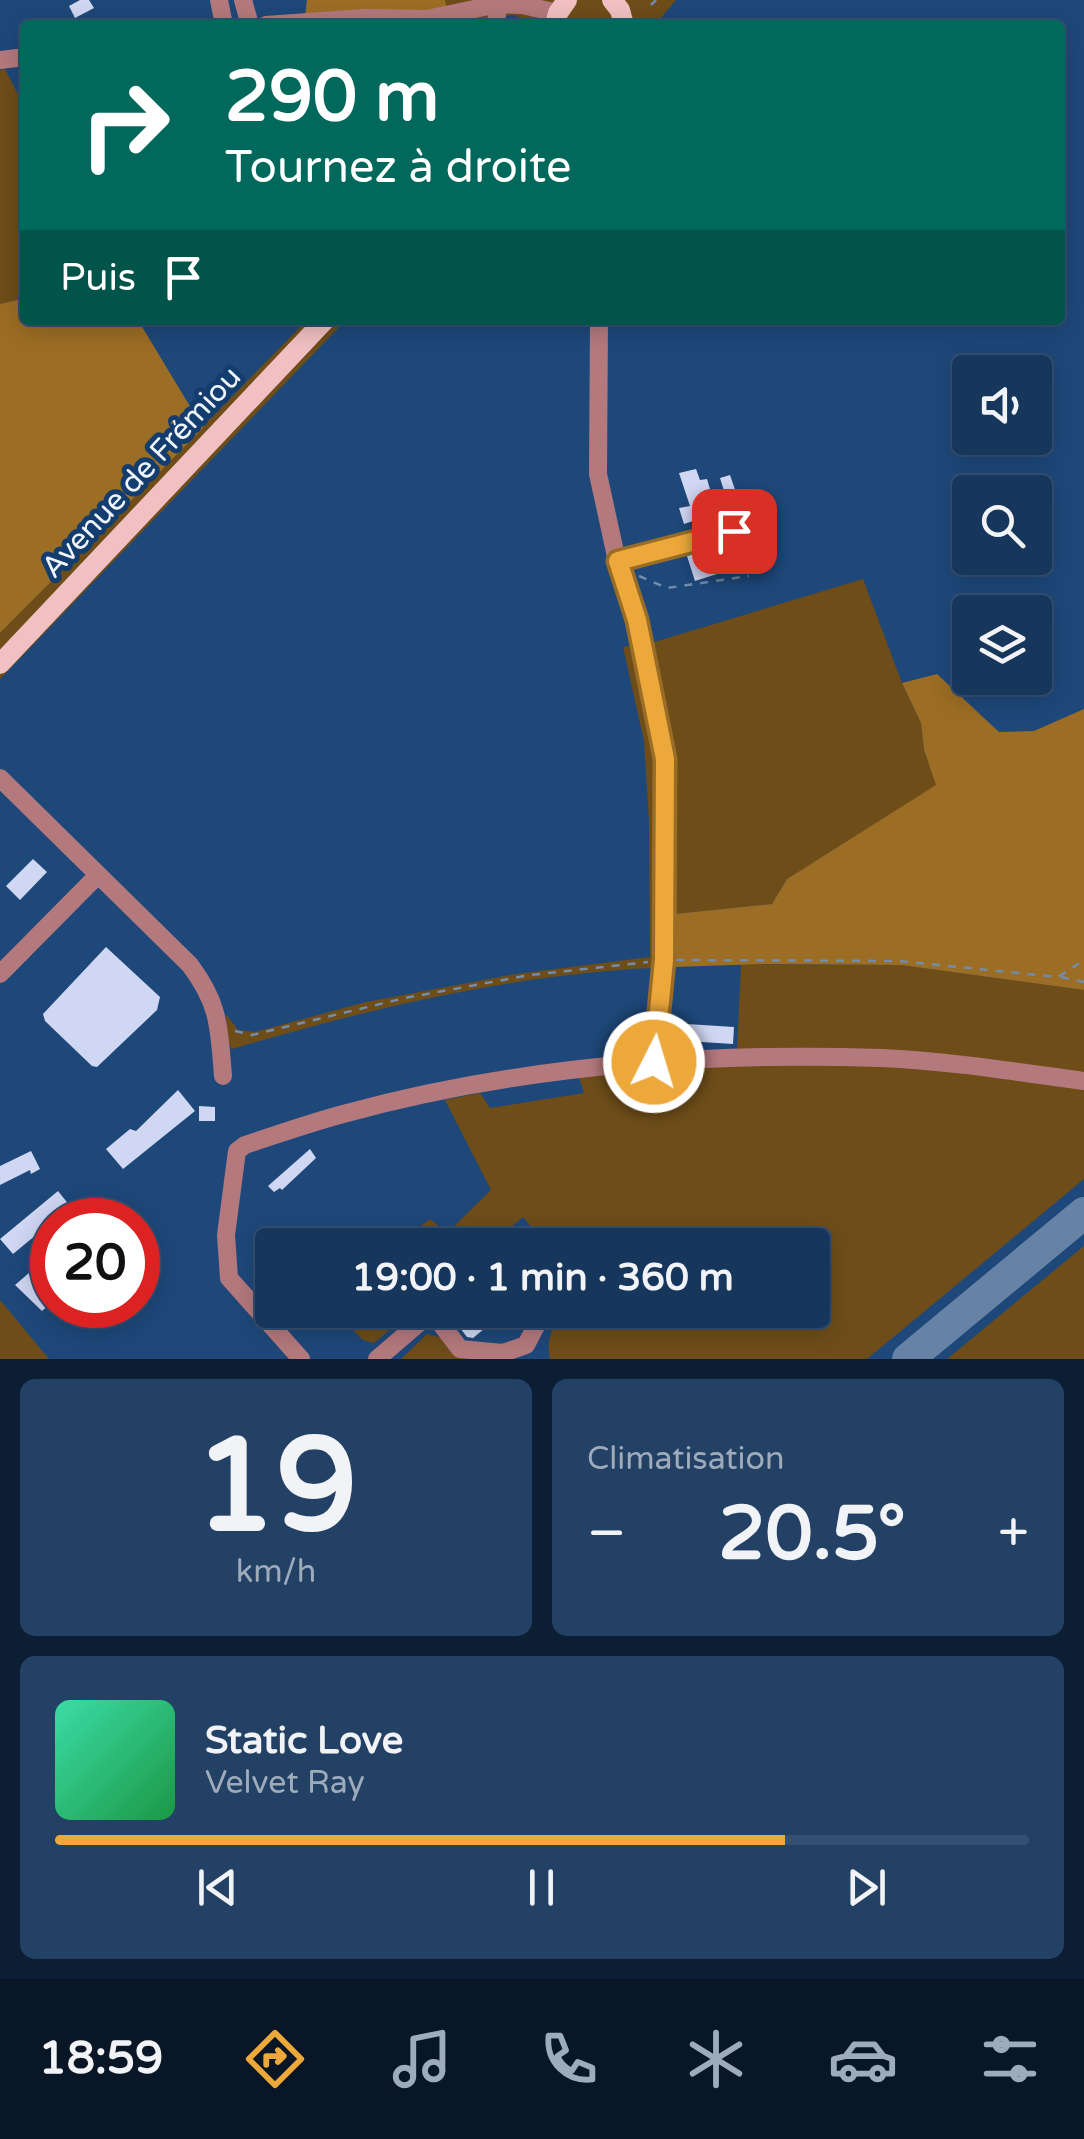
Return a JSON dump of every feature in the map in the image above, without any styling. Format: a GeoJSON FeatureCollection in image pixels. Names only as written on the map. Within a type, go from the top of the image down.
{"type":"FeatureCollection","features":[{"type":"Feature","properties":{"kind":"main road","name":"Avenue de Frémiou"},"geometry":{"type":"LineString","coordinates":[[0,664],[320,325]]}},
{"type":"Feature","properties":{"kind":"street"},"geometry":{"type":"LineString","coordinates":[[336,20],[428,19],[498,4],[560,13]]}},
{"type":"Feature","properties":{"kind":"street"},"geometry":{"type":"LineString","coordinates":[[496,20],[498,4]]}},
{"type":"Feature","properties":{"kind":"street"},"geometry":{"type":"LineString","coordinates":[[599,325],[598,474],[618,561],[637,620],[665,759],[664,960],[654,1062]]}},
{"type":"Feature","properties":{"kind":"street"},"geometry":{"type":"LineString","coordinates":[[618,561],[734,531]]}},
{"type":"Feature","properties":{"kind":"street"},"geometry":{"type":"LineString","coordinates":[[0,778],[190,965],[208,989],[216,1009],[222,1076]]}},
{"type":"Feature","properties":{"kind":"street"},"geometry":{"type":"LineString","coordinates":[[0,974],[98,874]]}},
{"type":"Feature","properties":{"kind":"street"},"geometry":{"type":"LineString","coordinates":[[301,1359],[229,1278],[226,1235],[238,1151],[245,1145],[347,1113],[460,1088],[654,1062],[749,1056],[884,1058],[1084,1082]]}},
{"type":"Feature","properties":{"kind":"street"},"geometry":{"type":"LineString","coordinates":[[376,1359],[413,1328]]}},
{"type":"Feature","properties":{"kind":"street"},"geometry":{"type":"LineString","coordinates":[[445,1328],[460,1349],[532,1352]]}},
{"type":"Feature","properties":{"kind":"path"},"geometry":{"type":"LineString","coordinates":[[628,8],[656,0]]}},
{"type":"Feature","properties":{"kind":"path"},"geometry":{"type":"LineString","coordinates":[[618,561],[639,576],[667,588],[749,576]]}},
{"type":"Feature","properties":{"kind":"path"},"geometry":{"type":"LineString","coordinates":[[216,1009],[234,1031],[252,1035],[530,975],[664,960],[899,961],[1084,982]]}},
{"type":"Feature","properties":{"kind":"path"},"geometry":{"type":"LineString","coordinates":[[1058,977],[1084,960]]}},
{"type":"Feature","properties":{"kind":"shaded area"},"geometry":{"type":"Polygon","coordinates":[[[307,0],[445,0],[450,20],[305,20],[307,0]]]}},
{"type":"Feature","properties":{"kind":"shaded area"},"geometry":{"type":"Polygon","coordinates":[[[445,0],[676,0],[659,20],[528,20],[513,15],[450,20],[445,0]]]}},
{"type":"Feature","properties":{"kind":"shaded area"},"geometry":{"type":"Polygon","coordinates":[[[5,69],[20,98],[20,299],[0,304],[0,70],[5,69]]]}},
{"type":"Feature","properties":{"kind":"shaded area"},"geometry":{"type":"Polygon","coordinates":[[[20,299],[20,325],[141,325],[203,428],[0,633],[0,304],[20,299]]]}},
{"type":"Feature","properties":{"kind":"shaded area"},"geometry":{"type":"Polygon","coordinates":[[[302,325],[341,325],[0,679],[0,633],[302,325]]]}},
{"type":"Feature","properties":{"kind":"shaded area"},"geometry":{"type":"Polygon","coordinates":[[[863,579],[921,723],[924,751],[937,785],[787,879],[772,904],[674,914],[672,967],[560,976],[449,994],[232,1049],[227,1040],[226,1014],[238,1030],[255,1032],[366,1002],[516,974],[650,957],[644,741],[623,647],[651,643],[863,579]]]}},
{"type":"Feature","properties":{"kind":"shaded area"},"geometry":{"type":"Polygon","coordinates":[[[937,674],[952,688],[952,695],[959,695],[999,732],[1034,731],[1084,709],[1084,990],[901,965],[672,967],[674,914],[772,904],[787,879],[936,785],[924,750],[921,723],[902,683],[937,674]]]}},
{"type":"Feature","properties":{"kind":"shaded area"},"geometry":{"type":"Polygon","coordinates":[[[741,964],[901,965],[1084,990],[1084,1073],[737,1051],[741,964]]]}},
{"type":"Feature","properties":{"kind":"shaded area"},"geometry":{"type":"Polygon","coordinates":[[[854,1063],[1005,1074],[1084,1088],[1084,1179],[867,1359],[550,1359],[554,1328],[830,1328],[830,1228],[532,1228],[523,1217],[510,1228],[452,1228],[491,1190],[445,1100],[480,1093],[490,1108],[584,1093],[578,1074],[656,1067],[854,1063]]]}},
{"type":"Feature","properties":{"kind":"shaded area"},"geometry":{"type":"Polygon","coordinates":[[[430,1219],[441,1228],[419,1228],[430,1219]]]}},
{"type":"Feature","properties":{"kind":"shaded area"},"geometry":{"type":"Polygon","coordinates":[[[1084,1246],[1084,1359],[947,1359],[1084,1246]]]}},
{"type":"Feature","properties":{"kind":"shaded area"},"geometry":{"type":"Polygon","coordinates":[[[0,1300],[49,1359],[0,1359],[0,1300]]]}},
{"type":"Feature","properties":{"kind":"shaded area"},"geometry":{"type":"Polygon","coordinates":[[[351,1328],[392,1328],[374,1343],[363,1340],[351,1328]]]}},
{"type":"Feature","properties":{"kind":"shaded area"},"geometry":{"type":"Polygon","coordinates":[[[427,1334],[443,1338],[481,1359],[401,1359],[427,1334]]]}},
{"type":"Feature","properties":{"kind":"building"},"geometry":{"type":"Polygon","coordinates":[[[89,0],[94,8],[75,18],[69,6],[89,0]]]}},
{"type":"Feature","properties":{"kind":"building"},"geometry":{"type":"Polygon","coordinates":[[[696,469],[700,480],[707,479],[710,489],[703,491],[711,515],[684,524],[679,508],[690,506],[679,473],[696,469]]]}},
{"type":"Feature","properties":{"kind":"building"},"geometry":{"type":"Polygon","coordinates":[[[730,475],[742,510],[738,511],[741,521],[733,519],[720,478],[730,475]]]}},
{"type":"Feature","properties":{"kind":"building"},"geometry":{"type":"Polygon","coordinates":[[[761,504],[775,547],[734,562],[736,568],[695,581],[687,556],[761,538],[751,507],[761,504]]]}},
{"type":"Feature","properties":{"kind":"building"},"geometry":{"type":"Polygon","coordinates":[[[33,859],[47,872],[20,900],[6,886],[33,859]]]}},
{"type":"Feature","properties":{"kind":"building"},"geometry":{"type":"Polygon","coordinates":[[[106,947],[160,997],[157,1010],[97,1067],[45,1021],[43,1014],[106,947]]]}},
{"type":"Feature","properties":{"kind":"building"},"geometry":{"type":"Polygon","coordinates":[[[671,1023],[734,1027],[733,1044],[670,1040],[671,1023]]]}},
{"type":"Feature","properties":{"kind":"building"},"geometry":{"type":"Polygon","coordinates":[[[178,1090],[195,1111],[123,1169],[106,1149],[130,1129],[136,1131],[178,1090]]]}},
{"type":"Feature","properties":{"kind":"building"},"geometry":{"type":"Polygon","coordinates":[[[199,1106],[215,1107],[215,1121],[199,1121],[199,1106]]]}},
{"type":"Feature","properties":{"kind":"building"},"geometry":{"type":"Polygon","coordinates":[[[310,1149],[316,1158],[282,1190],[274,1192],[268,1186],[310,1149]]]}},
{"type":"Feature","properties":{"kind":"building"},"geometry":{"type":"Polygon","coordinates":[[[31,1151],[40,1169],[0,1185],[0,1166],[31,1151]]]}},
{"type":"Feature","properties":{"kind":"building"},"geometry":{"type":"Polygon","coordinates":[[[30,1214],[30,1240],[13,1254],[0,1239],[30,1214]]]}},
{"type":"Feature","properties":{"kind":"building"},"geometry":{"type":"Polygon","coordinates":[[[30,1272],[30,1299],[15,1285],[30,1272]]]}},
{"type":"Feature","properties":{"kind":"building"},"geometry":{"type":"Polygon","coordinates":[[[460,1328],[485,1328],[473,1338],[460,1328]]]}},
{"type":"Feature","properties":{"kind":"taxiway"},"geometry":{"type":"LineString","coordinates":[[908,1359],[1084,1213]]}},
{"type":"Feature","properties":{"kind":"route"},"geometry":{"type":"LineString","coordinates":[[654,1062],[664,960],[665,759],[637,620],[618,561],[734,531]]}}]}
